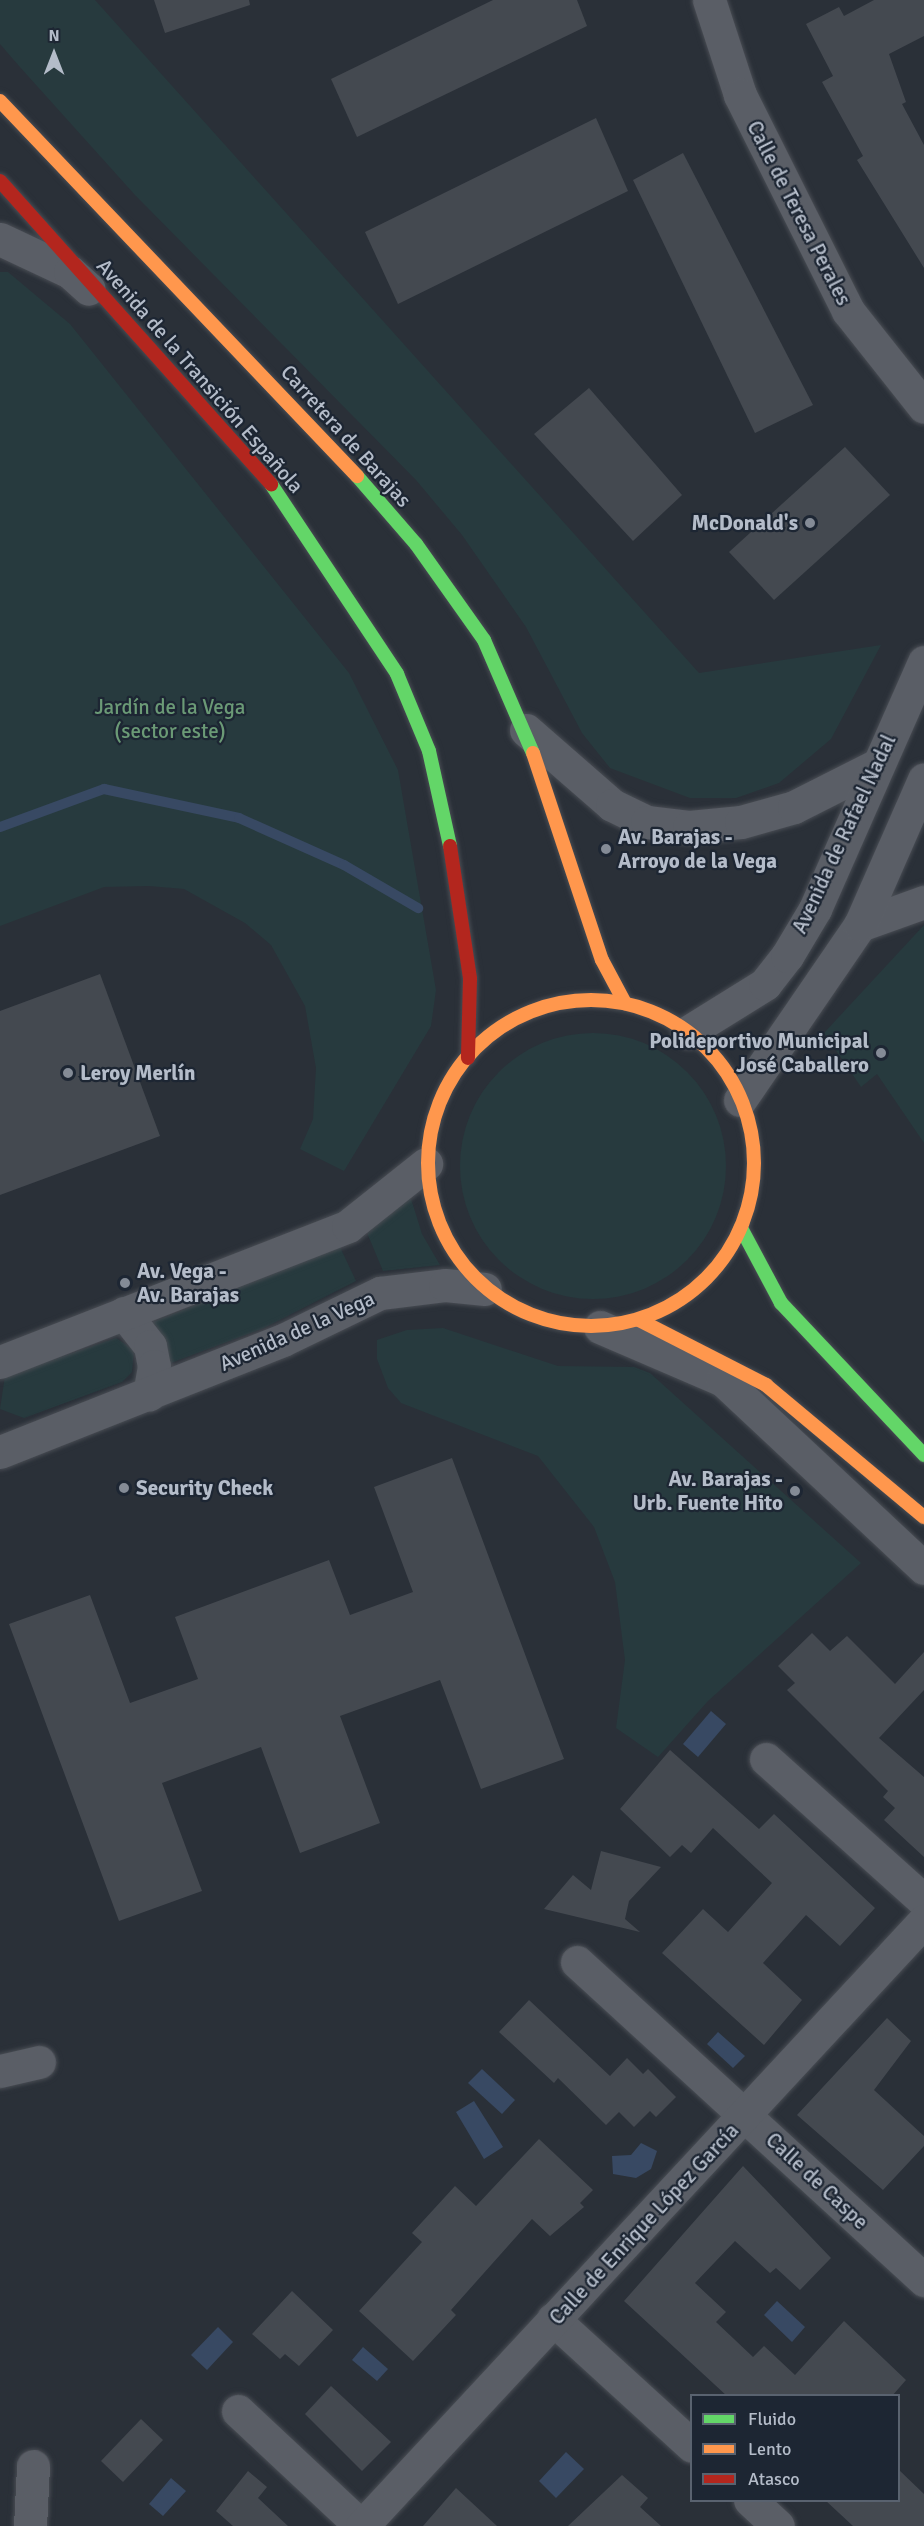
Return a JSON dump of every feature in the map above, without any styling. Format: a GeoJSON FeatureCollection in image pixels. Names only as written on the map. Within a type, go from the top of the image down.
{"type":"FeatureCollection","features":[{"type":"Feature","properties":{"kind":"main road","name":"Carretera de Barajas"},"geometry":{"type":"LineString","coordinates":[[0,101],[333,449],[416,544],[484,640],[526,730],[602,960],[625,1003]]}},
{"type":"Feature","properties":{"kind":"main road","name":"Avenida de la Transición Española"},"geometry":{"type":"LineString","coordinates":[[0,181],[264,474],[397,675],[429,751],[456,874],[470,979],[468,1058]]}},
{"type":"Feature","properties":{"kind":"main road"},"geometry":{"type":"LineString","coordinates":[[625,1003],[672,1020],[688,1032],[716,1055],[751,1121],[756,1175],[741,1228],[698,1289],[639,1320],[600,1327],[543,1320],[485,1289],[444,1236],[426,1164],[432,1122],[446,1086],[468,1058],[509,1020],[550,1004],[625,1003]]}},
{"type":"Feature","properties":{"kind":"main road"},"geometry":{"type":"LineString","coordinates":[[741,1228],[781,1302],[924,1455]]}},
{"type":"Feature","properties":{"kind":"main road"},"geometry":{"type":"LineString","coordinates":[[639,1320],[766,1385],[924,1517]]}},
{"type":"Feature","properties":{"kind":"street","name":"Calle de Teresa Perales"},"geometry":{"type":"LineString","coordinates":[[709,0],[740,95],[848,311],[924,407]]}},
{"type":"Feature","properties":{"kind":"street"},"geometry":{"type":"LineString","coordinates":[[0,238],[70,272],[129,324]]}},
{"type":"Feature","properties":{"kind":"street","name":"Avenida de Rafael Nadal"},"geometry":{"type":"LineString","coordinates":[[688,1032],[757,990],[787,956],[815,909],[875,766],[924,662]]}},
{"type":"Feature","properties":{"kind":"street"},"geometry":{"type":"LineString","coordinates":[[526,730],[612,805],[647,822],[689,827],[741,822],[794,807],[875,766]]}},
{"type":"Feature","properties":{"kind":"street"},"geometry":{"type":"LineString","coordinates":[[740,1100],[860,925],[924,779]]}},
{"type":"Feature","properties":{"kind":"street"},"geometry":{"type":"LineString","coordinates":[[860,925],[924,902]]}},
{"type":"Feature","properties":{"kind":"street"},"geometry":{"type":"LineString","coordinates":[[0,1362],[348,1226],[426,1164]]}},
{"type":"Feature","properties":{"kind":"street","name":"Avenida de la Vega"},"geometry":{"type":"LineString","coordinates":[[7,1442],[149,1395],[283,1340],[380,1293],[445,1286],[485,1289]]}},
{"type":"Feature","properties":{"kind":"street"},"geometry":{"type":"LineString","coordinates":[[124,1314],[150,1346],[154,1366],[149,1395]]}},
{"type":"Feature","properties":{"kind":"street"},"geometry":{"type":"LineString","coordinates":[[600,1327],[723,1380],[924,1568]]}},
{"type":"Feature","properties":{"kind":"street"},"geometry":{"type":"LineString","coordinates":[[766,1759],[924,1901]]}},
{"type":"Feature","properties":{"kind":"street","name":"Calle de Enrique López García"},"geometry":{"type":"LineString","coordinates":[[362,2526],[924,1921]]}},
{"type":"Feature","properties":{"kind":"street","name":"Calle de Caspe"},"geometry":{"type":"LineString","coordinates":[[577,1962],[924,2280]]}},
{"type":"Feature","properties":{"kind":"street"},"geometry":{"type":"LineString","coordinates":[[0,2071],[39,2062]]}},
{"type":"Feature","properties":{"kind":"street"},"geometry":{"type":"LineString","coordinates":[[553,2319],[690,2444]]}},
{"type":"Feature","properties":{"kind":"street"},"geometry":{"type":"LineString","coordinates":[[238,2411],[362,2526]]}},
{"type":"Feature","properties":{"kind":"street"},"geometry":{"type":"LineString","coordinates":[[30,2526],[33,2466]]}},
{"type":"Feature","properties":{"kind":"street"},"geometry":{"type":"LineString","coordinates":[[752,2502],[778,2526]]}},
{"type":"Feature","properties":{"kind":"green space"},"geometry":{"type":"Polygon","coordinates":[[[0,0],[95,0],[699,673],[881,645],[831,739],[779,783],[736,798],[690,798],[610,768],[582,733],[526,627],[462,535],[416,480],[135,195],[0,44],[0,0]]]}},
{"type":"Feature","properties":{"kind":"green space","name":"Jardín de la Vega (sector este)"},"geometry":{"type":"Polygon","coordinates":[[[0,272],[8,272],[70,324],[349,673],[398,770],[436,990],[431,1026],[344,1171],[300,1149],[313,1119],[316,1068],[305,1006],[271,945],[245,923],[184,889],[149,886],[104,887],[0,926],[0,272]]]}},
{"type":"Feature","properties":{"kind":"green space","name":"Polideportivo Municipal José Caballero"},"geometry":{"type":"Polygon","coordinates":[[[924,925],[924,1143],[877,1074],[861,1087],[824,1033],[924,925]]]}},
{"type":"Feature","properties":{"kind":"green space"},"geometry":{"type":"Polygon","coordinates":[[[593,1033],[619,1036],[644,1044],[667,1056],[687,1072],[703,1092],[715,1115],[723,1140],[726,1166],[723,1192],[715,1217],[703,1240],[687,1260],[667,1276],[644,1288],[619,1296],[593,1299],[567,1296],[542,1288],[519,1276],[499,1260],[483,1240],[471,1217],[463,1192],[460,1166],[463,1140],[471,1115],[483,1092],[499,1072],[519,1056],[542,1044],[567,1036],[593,1033]]]}},
{"type":"Feature","properties":{"kind":"green space"},"geometry":{"type":"Polygon","coordinates":[[[408,1189],[422,1234],[440,1265],[383,1271],[365,1228],[408,1189]]]}},
{"type":"Feature","properties":{"kind":"green space"},"geometry":{"type":"Polygon","coordinates":[[[340,1247],[356,1281],[264,1328],[168,1364],[153,1322],[340,1247]]]}},
{"type":"Feature","properties":{"kind":"green space"},"geometry":{"type":"Polygon","coordinates":[[[443,1328],[558,1366],[634,1367],[650,1373],[861,1563],[708,1701],[658,1757],[616,1728],[625,1660],[615,1582],[594,1527],[538,1456],[401,1403],[388,1388],[377,1359],[377,1340],[407,1330],[443,1328]]]}},
{"type":"Feature","properties":{"kind":"green space"},"geometry":{"type":"Polygon","coordinates":[[[116,1338],[134,1350],[132,1372],[122,1382],[24,1418],[0,1409],[5,1376],[116,1338]]]}},
{"type":"Feature","properties":{"kind":"water"},"geometry":{"type":"Polygon","coordinates":[[[711,1711],[726,1724],[698,1757],[683,1744],[711,1711]]]}},
{"type":"Feature","properties":{"kind":"water"},"geometry":{"type":"Polygon","coordinates":[[[718,2032],[745,2056],[733,2068],[707,2044],[718,2032]]]}},
{"type":"Feature","properties":{"kind":"water"},"geometry":{"type":"Polygon","coordinates":[[[482,2069],[515,2100],[502,2114],[468,2083],[482,2069]]]}},
{"type":"Feature","properties":{"kind":"water"},"geometry":{"type":"Polygon","coordinates":[[[474,2101],[503,2147],[484,2159],[456,2112],[474,2101]]]}},
{"type":"Feature","properties":{"kind":"water"},"geometry":{"type":"Polygon","coordinates":[[[641,2143],[657,2151],[651,2169],[636,2178],[613,2174],[612,2156],[631,2155],[641,2143]]]}},
{"type":"Feature","properties":{"kind":"water"},"geometry":{"type":"Polygon","coordinates":[[[777,2301],[805,2327],[792,2342],[764,2315],[777,2301]]]}},
{"type":"Feature","properties":{"kind":"water"},"geometry":{"type":"Polygon","coordinates":[[[218,2327],[233,2342],[207,2370],[191,2355],[218,2327]]]}},
{"type":"Feature","properties":{"kind":"water"},"geometry":{"type":"Polygon","coordinates":[[[363,2347],[388,2369],[377,2381],[352,2360],[363,2347]]]}},
{"type":"Feature","properties":{"kind":"water"},"geometry":{"type":"Polygon","coordinates":[[[566,2452],[584,2469],[556,2498],[539,2481],[566,2452]]]}},
{"type":"Feature","properties":{"kind":"water"},"geometry":{"type":"Polygon","coordinates":[[[171,2478],[186,2491],[163,2516],[149,2504],[171,2478]]]}},
{"type":"Feature","properties":{"kind":"building"},"geometry":{"type":"Polygon","coordinates":[[[154,0],[249,0],[250,5],[165,33],[154,0]]]}},
{"type":"Feature","properties":{"kind":"building"},"geometry":{"type":"Polygon","coordinates":[[[493,0],[577,0],[587,26],[357,137],[331,79],[493,0]]]}},
{"type":"Feature","properties":{"kind":"building"},"geometry":{"type":"Polygon","coordinates":[[[874,0],[924,0],[924,36],[889,54],[906,102],[902,104],[924,145],[924,268],[857,160],[863,156],[822,82],[833,76],[806,24],[839,7],[844,16],[874,0]]]}},
{"type":"Feature","properties":{"kind":"building"},"geometry":{"type":"Polygon","coordinates":[[[596,118],[628,191],[398,304],[365,232],[596,118]]]}},
{"type":"Feature","properties":{"kind":"building"},"geometry":{"type":"Polygon","coordinates":[[[683,153],[813,405],[755,433],[633,180],[683,153]]]}},
{"type":"Feature","properties":{"kind":"building"},"geometry":{"type":"Polygon","coordinates":[[[589,388],[682,495],[633,541],[534,434],[589,388]]]}},
{"type":"Feature","properties":{"kind":"building","name":"McDonald's"},"geometry":{"type":"Polygon","coordinates":[[[845,447],[890,495],[774,600],[729,552],[845,447]]]}},
{"type":"Feature","properties":{"kind":"building","name":"Leroy Merlín"},"geometry":{"type":"Polygon","coordinates":[[[100,974],[160,1136],[0,1195],[0,1011],[100,974]]]}},
{"type":"Feature","properties":{"kind":"building"},"geometry":{"type":"Polygon","coordinates":[[[452,1458],[564,1759],[481,1789],[440,1680],[340,1716],[380,1823],[300,1853],[261,1747],[162,1783],[202,1891],[119,1921],[9,1624],[90,1595],[130,1703],[198,1679],[175,1617],[329,1560],[350,1615],[413,1592],[374,1487],[452,1458]]]}},
{"type":"Feature","properties":{"kind":"building"},"geometry":{"type":"Polygon","coordinates":[[[812,1633],[830,1651],[847,1636],[895,1684],[924,1652],[924,1690],[879,1738],[924,1777],[924,1857],[884,1820],[895,1808],[883,1797],[888,1791],[787,1690],[795,1683],[778,1666],[812,1633]]]}},
{"type":"Feature","properties":{"kind":"building"},"geometry":{"type":"Polygon","coordinates":[[[670,1750],[759,1829],[774,1814],[875,1908],[840,1946],[806,1915],[763,1963],[802,2000],[764,2045],[662,1953],[703,1909],[728,1932],[772,1883],[713,1828],[691,1853],[682,1845],[670,1857],[620,1809],[670,1750]]]}},
{"type":"Feature","properties":{"kind":"building"},"geometry":{"type":"Polygon","coordinates":[[[601,1851],[661,1867],[629,1901],[625,1919],[640,1932],[544,1909],[573,1875],[591,1890],[601,1851]]]}},
{"type":"Feature","properties":{"kind":"building"},"geometry":{"type":"Polygon","coordinates":[[[529,2000],[610,2076],[627,2058],[643,2074],[648,2069],[676,2097],[656,2117],[650,2111],[634,2127],[619,2112],[606,2125],[558,2078],[554,2083],[499,2032],[529,2000]]]}},
{"type":"Feature","properties":{"kind":"building"},"geometry":{"type":"Polygon","coordinates":[[[887,2018],[911,2041],[874,2090],[924,2136],[924,2146],[883,2190],[797,2115],[887,2018]]]}},
{"type":"Feature","properties":{"kind":"building"},"geometry":{"type":"Polygon","coordinates":[[[539,2139],[593,2190],[580,2203],[584,2207],[550,2236],[532,2219],[451,2310],[456,2315],[413,2361],[359,2311],[422,2242],[412,2233],[455,2186],[476,2206],[539,2139]]]}},
{"type":"Feature","properties":{"kind":"building"},"geometry":{"type":"Polygon","coordinates":[[[743,2166],[831,2258],[800,2290],[776,2268],[770,2273],[735,2241],[695,2283],[726,2312],[716,2322],[753,2357],[764,2346],[795,2375],[844,2321],[906,2380],[894,2394],[725,2394],[624,2301],[743,2166]]]}},
{"type":"Feature","properties":{"kind":"building"},"geometry":{"type":"Polygon","coordinates":[[[292,2291],[333,2330],[299,2366],[285,2354],[280,2359],[252,2334],[292,2291]]]}},
{"type":"Feature","properties":{"kind":"building"},"geometry":{"type":"Polygon","coordinates":[[[331,2386],[391,2442],[362,2471],[305,2414],[331,2386]]]}},
{"type":"Feature","properties":{"kind":"building"},"geometry":{"type":"Polygon","coordinates":[[[141,2419],[163,2440],[123,2482],[101,2461],[141,2419]]]}},
{"type":"Feature","properties":{"kind":"building"},"geometry":{"type":"Polygon","coordinates":[[[248,2471],[267,2487],[258,2498],[288,2526],[233,2526],[216,2511],[248,2471]]]}},
{"type":"Feature","properties":{"kind":"building"},"geometry":{"type":"Polygon","coordinates":[[[900,2471],[924,2494],[924,2526],[853,2526],[827,2502],[900,2502],[900,2471]]]}},
{"type":"Feature","properties":{"kind":"building"},"geometry":{"type":"Polygon","coordinates":[[[622,2475],[648,2498],[640,2507],[661,2526],[568,2526],[622,2475]]]}},
{"type":"Feature","properties":{"kind":"building"},"geometry":{"type":"Polygon","coordinates":[[[456,2488],[497,2526],[423,2526],[456,2488]]]}},
{"type":"Feature","properties":{"kind":"waterway"},"geometry":{"type":"LineString","coordinates":[[0,827],[104,789],[239,818],[344,865],[418,908]]}},
{"type":"Feature","properties":{"kind":"traffic: fast"},"geometry":{"type":"LineString","coordinates":[[357,476],[416,544],[484,640],[533,753]]}},
{"type":"Feature","properties":{"kind":"traffic: fast"},"geometry":{"type":"LineString","coordinates":[[271,484],[397,674],[429,751],[450,846]]}},
{"type":"Feature","properties":{"kind":"traffic: fast"},"geometry":{"type":"LineString","coordinates":[[741,1228],[781,1303],[924,1455]]}},
{"type":"Feature","properties":{"kind":"traffic: slow"},"geometry":{"type":"LineString","coordinates":[[0,101],[357,476]]}},
{"type":"Feature","properties":{"kind":"traffic: slow"},"geometry":{"type":"LineString","coordinates":[[533,753],[602,960],[625,1003]]}},
{"type":"Feature","properties":{"kind":"traffic: slow"},"geometry":{"type":"LineString","coordinates":[[591,1000],[623,1003],[653,1013],[681,1028],[706,1048],[726,1073],[741,1101],[751,1131],[754,1163],[751,1195],[741,1225],[726,1253],[706,1278],[681,1298],[653,1313],[623,1323],[591,1326],[559,1323],[529,1313],[501,1298],[476,1278],[456,1253],[441,1225],[431,1195],[428,1163],[431,1131],[441,1101],[456,1073],[476,1048],[501,1028],[529,1013],[559,1003],[591,1000]]}},
{"type":"Feature","properties":{"kind":"traffic: slow"},"geometry":{"type":"LineString","coordinates":[[639,1320],[766,1385],[924,1517]]}},
{"type":"Feature","properties":{"kind":"traffic: jam"},"geometry":{"type":"LineString","coordinates":[[0,181],[271,484]]}},
{"type":"Feature","properties":{"kind":"traffic: jam"},"geometry":{"type":"LineString","coordinates":[[450,846],[470,979],[468,1058]]}},
{"type":"Feature","properties":{"kind":"place","name":"McDonald's"},"geometry":{"type":"Point","coordinates":[810,523]}},
{"type":"Feature","properties":{"kind":"place","name":"Av. Barajas - Arroyo de la Vega"},"geometry":{"type":"Point","coordinates":[606,849]}},
{"type":"Feature","properties":{"kind":"place","name":"Polideportivo Municipal José Caballero"},"geometry":{"type":"Point","coordinates":[881,1053]}},
{"type":"Feature","properties":{"kind":"place","name":"Leroy Merlín"},"geometry":{"type":"Point","coordinates":[68,1073]}},
{"type":"Feature","properties":{"kind":"place","name":"Av. Vega - Av. Barajas"},"geometry":{"type":"Point","coordinates":[125,1283]}},
{"type":"Feature","properties":{"kind":"place","name":"Security Check"},"geometry":{"type":"Point","coordinates":[124,1488]}},
{"type":"Feature","properties":{"kind":"place","name":"Av. Barajas - Urb. Fuente Hito"},"geometry":{"type":"Point","coordinates":[795,1491]}}]}
